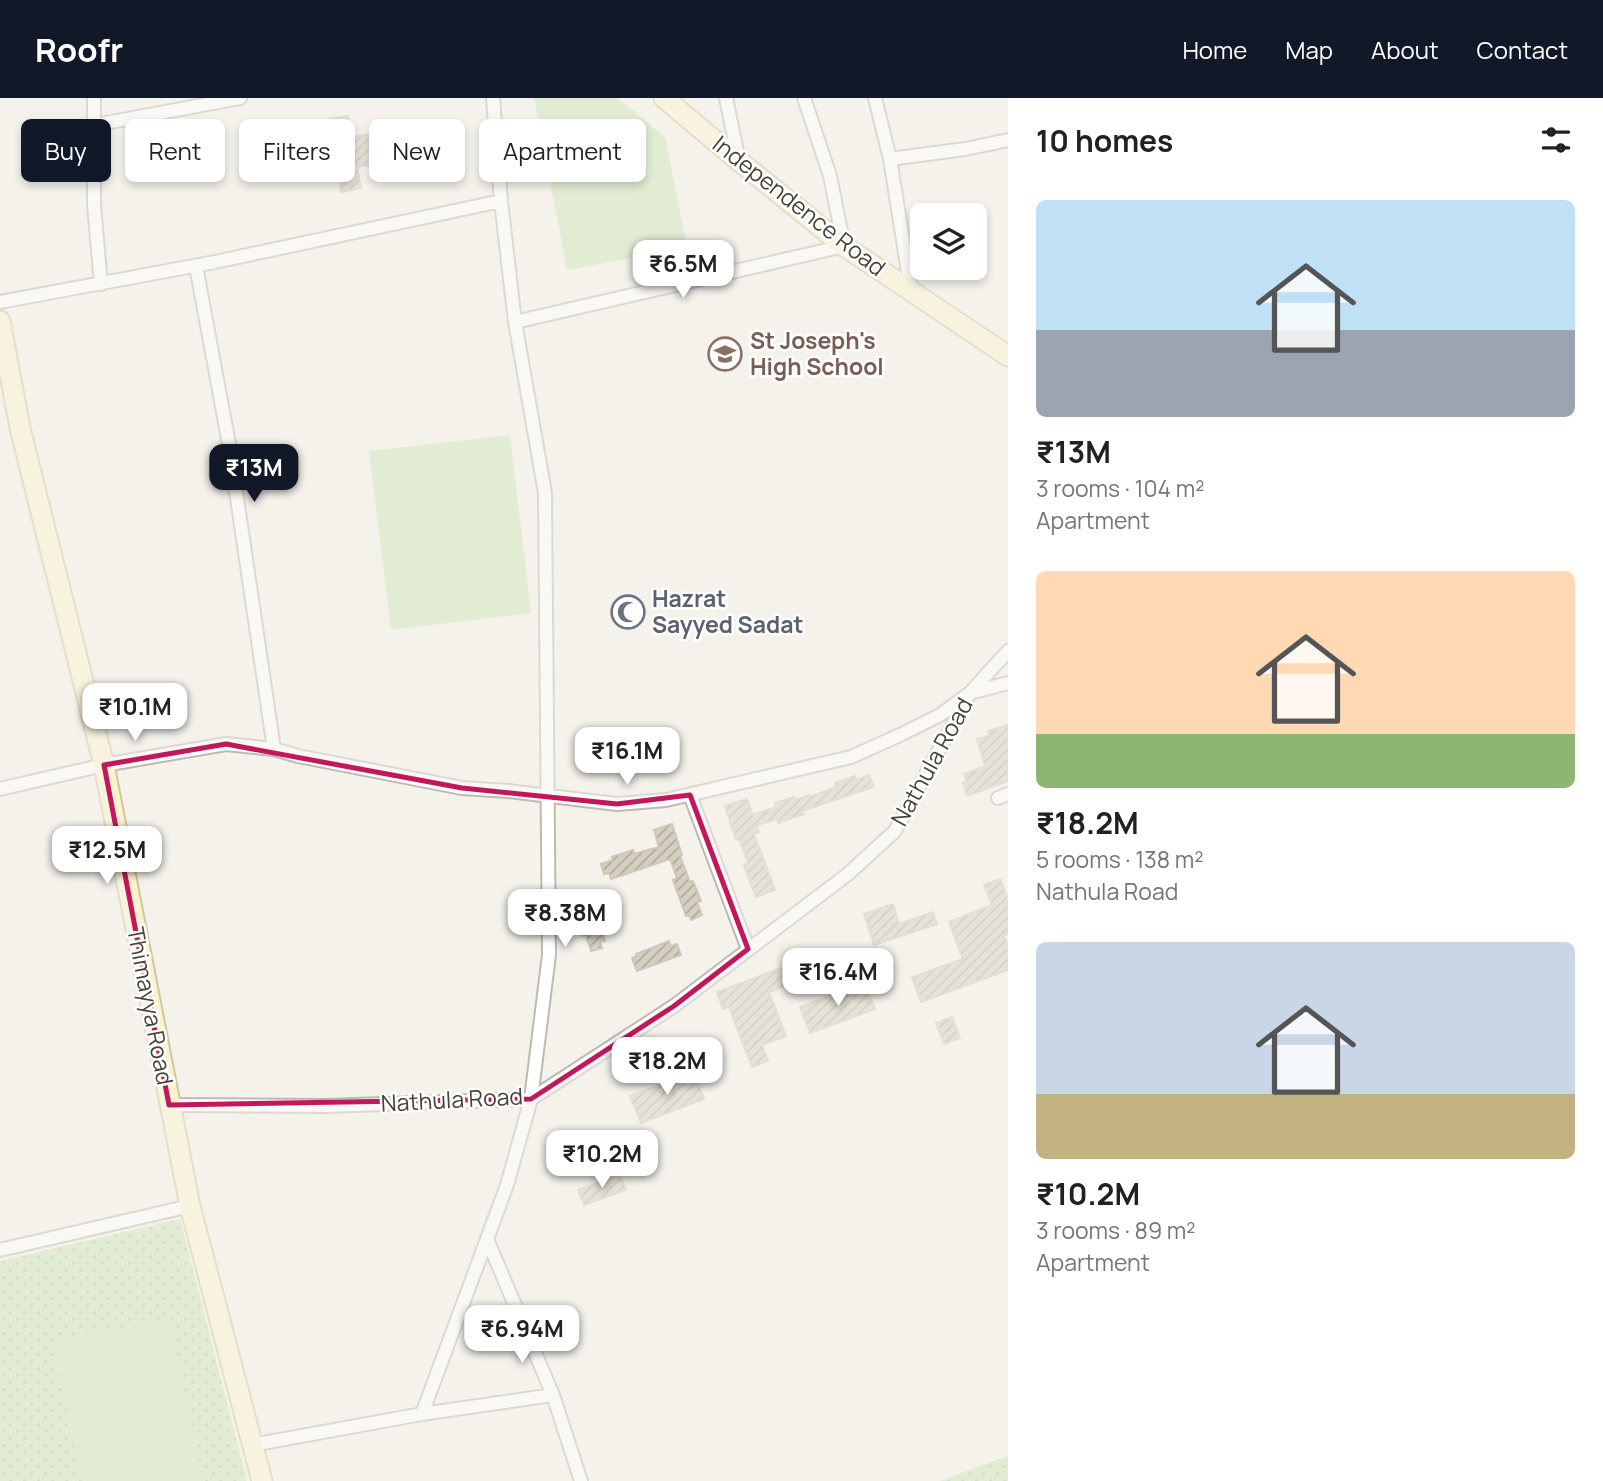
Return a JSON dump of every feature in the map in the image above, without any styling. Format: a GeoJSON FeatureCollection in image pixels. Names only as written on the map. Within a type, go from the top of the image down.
{"type":"FeatureCollection","features":[{"type":"Feature","properties":{"kind":"street"},"geometry":{"type":"LineString","coordinates":[[94,98],[95,119]]}},
{"type":"Feature","properties":{"kind":"street"},"geometry":{"type":"LineString","coordinates":[[111,122],[240,98]]}},
{"type":"Feature","properties":{"kind":"street"},"geometry":{"type":"LineString","coordinates":[[422,1414],[507,1185],[531,1099],[549,955],[545,493],[515,322],[501,201],[493,98]]}},
{"type":"Feature","properties":{"kind":"street","name":"Independence Road"},"geometry":{"type":"LineString","coordinates":[[664,98],[844,246],[1008,356]]}},
{"type":"Feature","properties":{"kind":"street"},"geometry":{"type":"LineString","coordinates":[[726,98],[739,161]]}},
{"type":"Feature","properties":{"kind":"street"},"geometry":{"type":"LineString","coordinates":[[515,322],[844,246],[830,176],[804,98]]}},
{"type":"Feature","properties":{"kind":"street"},"geometry":{"type":"LineString","coordinates":[[875,98],[890,159],[911,290]]}},
{"type":"Feature","properties":{"kind":"street"},"geometry":{"type":"LineString","coordinates":[[890,159],[1008,140]]}},
{"type":"Feature","properties":{"kind":"street"},"geometry":{"type":"LineString","coordinates":[[94,182],[101,284]]}},
{"type":"Feature","properties":{"kind":"street"},"geometry":{"type":"LineString","coordinates":[[0,302],[195,266],[501,201]]}},
{"type":"Feature","properties":{"kind":"street"},"geometry":{"type":"LineString","coordinates":[[195,266],[229,444],[274,749]]}},
{"type":"Feature","properties":{"kind":"street","name":"Thimayya Road"},"geometry":{"type":"LineString","coordinates":[[0,321],[20,428],[104,765],[190,1206],[262,1481]]}},
{"type":"Feature","properties":{"kind":"street","name":"Nathula Road"},"geometry":{"type":"LineString","coordinates":[[169,1105],[325,1106],[531,1099],[674,1006],[848,874],[895,831],[970,693],[1008,651]]}},
{"type":"Feature","properties":{"kind":"street"},"geometry":{"type":"LineString","coordinates":[[0,789],[104,765],[226,744],[274,749],[462,788],[617,804],[666,800],[850,757],[940,715],[970,693],[1008,683]]}},
{"type":"Feature","properties":{"kind":"street"},"geometry":{"type":"LineString","coordinates":[[690,795],[748,949]]}},
{"type":"Feature","properties":{"kind":"street"},"geometry":{"type":"LineString","coordinates":[[0,1250],[190,1206]]}},
{"type":"Feature","properties":{"kind":"street"},"geometry":{"type":"LineString","coordinates":[[487,1239],[553,1395],[581,1481]]}},
{"type":"Feature","properties":{"kind":"street"},"geometry":{"type":"LineString","coordinates":[[252,1444],[422,1414],[553,1395]]}},
{"type":"Feature","properties":{"kind":"highlighted area"},"geometry":{"type":"Polygon","coordinates":[[[226,744],[462,788],[617,804],[690,795],[748,949],[674,1006],[531,1099],[169,1105],[104,765],[226,744]]]}},
{"type":"Feature","properties":{"kind":"green space"},"geometry":{"type":"Polygon","coordinates":[[[534,98],[618,98],[643,119],[538,119],[534,98]]]}},
{"type":"Feature","properties":{"kind":"green space"},"geometry":{"type":"Polygon","coordinates":[[[646,121],[665,137],[687,248],[567,270],[550,182],[646,182],[646,121]]]}},
{"type":"Feature","properties":{"kind":"green space"},"geometry":{"type":"Polygon","coordinates":[[[510,435],[531,613],[391,630],[369,451],[510,435]]]}},
{"type":"Feature","properties":{"kind":"green space"},"geometry":{"type":"Polygon","coordinates":[[[180,1219],[247,1481],[0,1481],[0,1261],[180,1219]]]}},
{"type":"Feature","properties":{"kind":"green space"},"geometry":{"type":"Polygon","coordinates":[[[169,1318],[203,1481],[82,1481],[53,1341],[169,1318]]]}},
{"type":"Feature","properties":{"kind":"green space"},"geometry":{"type":"Polygon","coordinates":[[[1008,1456],[1008,1481],[939,1481],[1008,1456]]]}},
{"type":"Feature","properties":{"kind":"building"},"geometry":{"type":"Polygon","coordinates":[[[369,134],[369,165],[357,167],[361,188],[341,192],[340,182],[355,182],[355,137],[369,134]]]}},
{"type":"Feature","properties":{"kind":"building"},"geometry":{"type":"Polygon","coordinates":[[[1008,725],[1008,781],[967,796],[963,783],[967,781],[964,774],[985,766],[977,739],[989,736],[988,731],[1008,725]]]}},
{"type":"Feature","properties":{"kind":"building"},"geometry":{"type":"Polygon","coordinates":[[[869,775],[874,787],[802,811],[804,814],[778,823],[777,819],[757,825],[759,832],[754,834],[775,890],[756,897],[744,865],[748,863],[739,839],[736,840],[725,806],[747,799],[753,815],[776,807],[775,803],[794,797],[795,800],[809,795],[810,797],[836,787],[835,783],[855,776],[856,780],[869,775]]]}},
{"type":"Feature","properties":{"kind":"building"},"geometry":{"type":"Polygon","coordinates":[[[672,824],[682,855],[680,856],[701,901],[697,902],[702,915],[691,920],[689,915],[686,916],[673,880],[677,878],[670,859],[611,879],[609,873],[604,874],[601,864],[633,850],[634,854],[659,847],[654,830],[672,824]]]}},
{"type":"Feature","properties":{"kind":"building"},"geometry":{"type":"Polygon","coordinates":[[[1000,879],[1008,899],[1008,934],[1004,935],[1008,947],[1008,970],[921,1002],[912,977],[963,959],[949,922],[992,905],[984,885],[1000,879]]]}},
{"type":"Feature","properties":{"kind":"building"},"geometry":{"type":"Polygon","coordinates":[[[587,902],[591,915],[596,914],[605,941],[600,942],[602,948],[591,951],[586,935],[582,936],[576,919],[579,918],[575,906],[587,902]]]}},
{"type":"Feature","properties":{"kind":"building"},"geometry":{"type":"Polygon","coordinates":[[[893,904],[899,924],[933,912],[937,924],[874,945],[864,914],[893,904]]]}},
{"type":"Feature","properties":{"kind":"building"},"geometry":{"type":"Polygon","coordinates":[[[669,941],[671,946],[677,944],[681,955],[637,971],[632,958],[637,956],[636,954],[669,941]]]}},
{"type":"Feature","properties":{"kind":"building"},"geometry":{"type":"Polygon","coordinates":[[[784,967],[791,984],[769,992],[786,1036],[762,1045],[768,1061],[752,1067],[729,1007],[723,1009],[717,992],[784,967]]]}},
{"type":"Feature","properties":{"kind":"building"},"geometry":{"type":"Polygon","coordinates":[[[864,982],[875,1009],[810,1033],[800,1007],[864,982]]]}},
{"type":"Feature","properties":{"kind":"building"},"geometry":{"type":"Polygon","coordinates":[[[952,1017],[960,1038],[944,1044],[936,1023],[952,1017]]]}},
{"type":"Feature","properties":{"kind":"building"},"geometry":{"type":"Polygon","coordinates":[[[694,1072],[704,1099],[641,1123],[630,1096],[694,1072]]]}},
{"type":"Feature","properties":{"kind":"building"},"geometry":{"type":"Polygon","coordinates":[[[620,1175],[626,1190],[584,1205],[578,1190],[620,1175]]]}},
{"type":"Feature","properties":{"kind":"place","name":"St Joseph's High School"},"geometry":{"type":"Point","coordinates":[725,354]}},
{"type":"Feature","properties":{"kind":"place","name":"Hazrat Sayyed Sadat"},"geometry":{"type":"Point","coordinates":[628,612]}}]}
